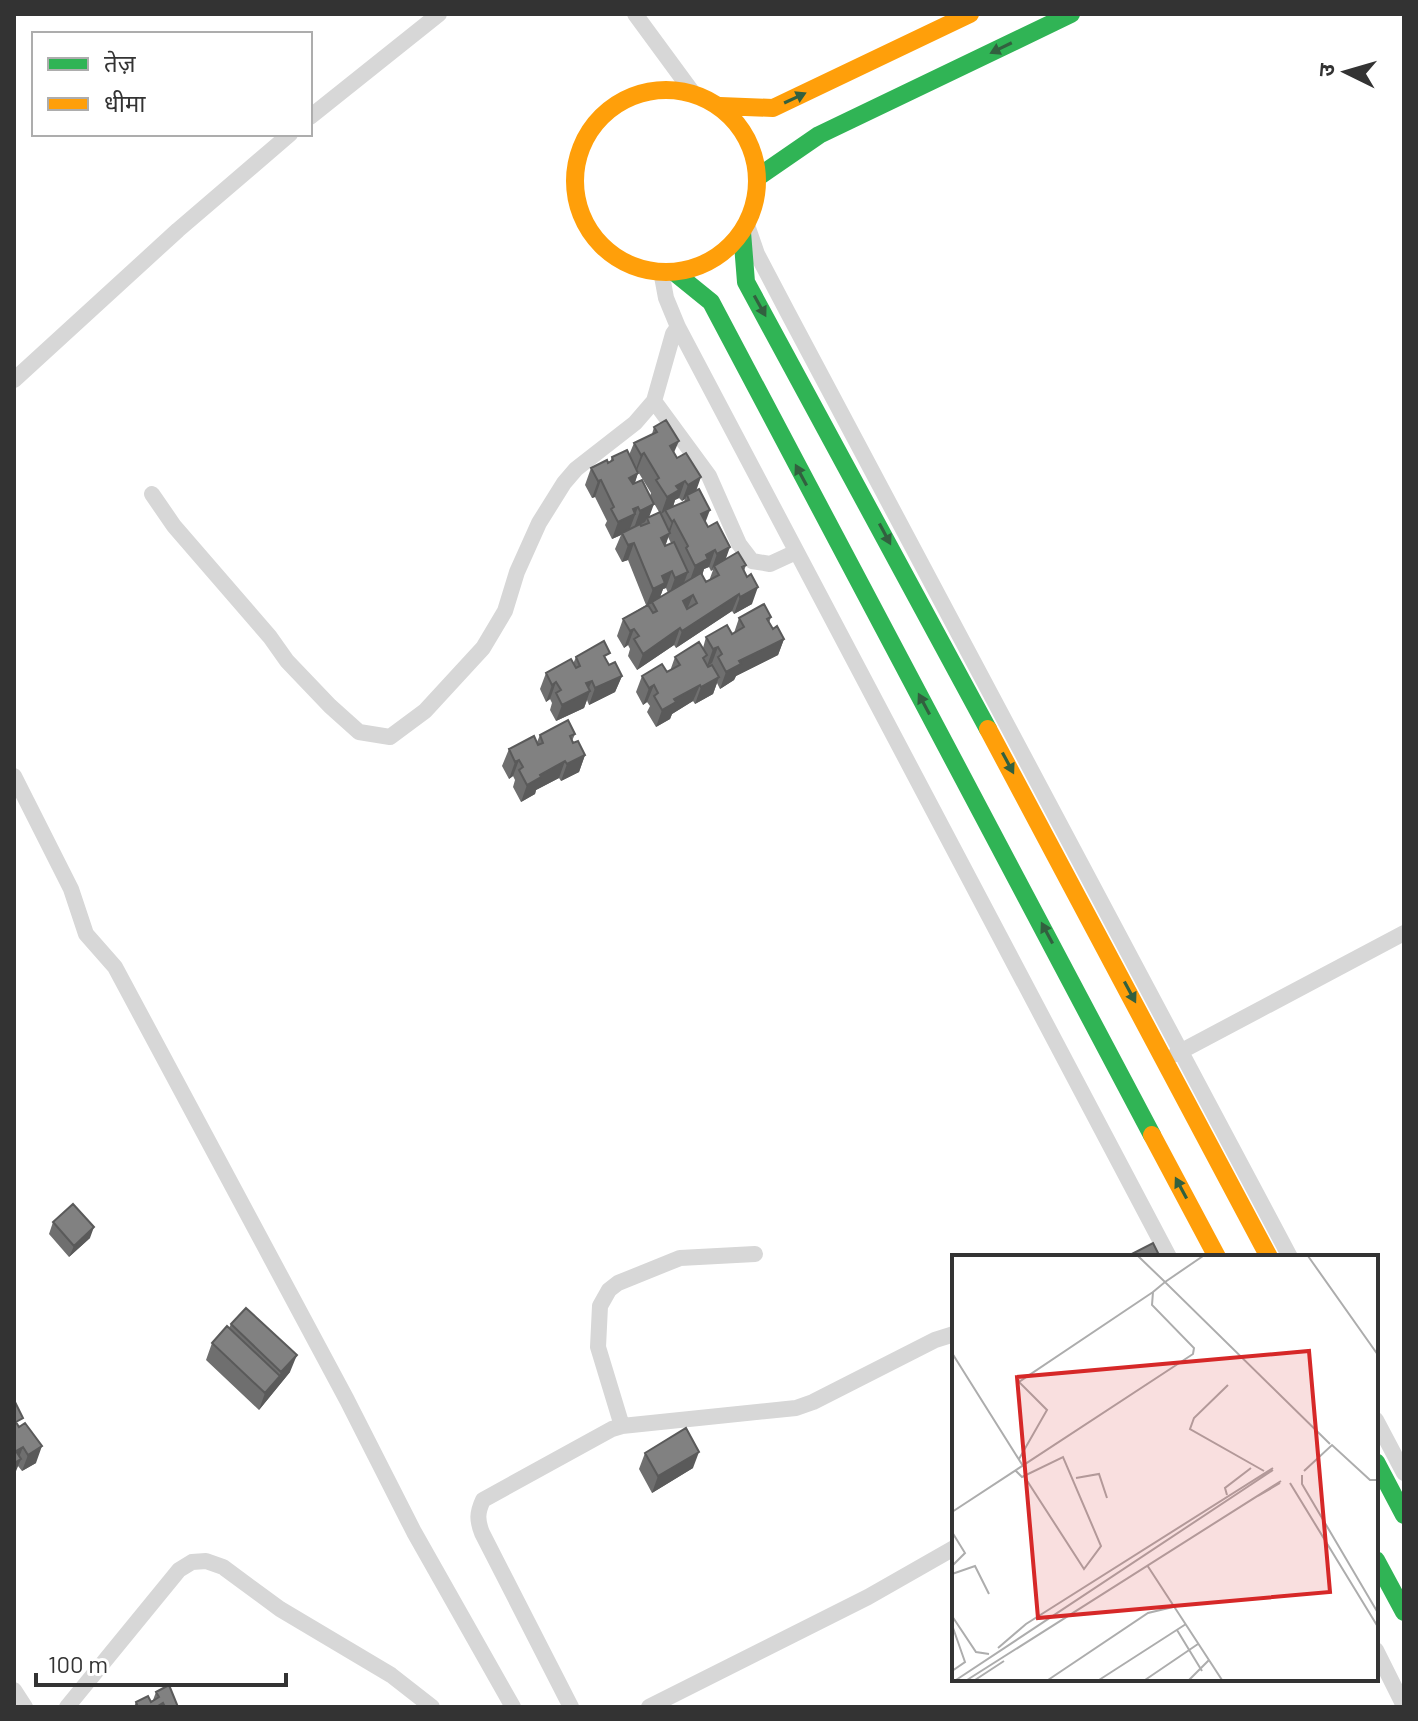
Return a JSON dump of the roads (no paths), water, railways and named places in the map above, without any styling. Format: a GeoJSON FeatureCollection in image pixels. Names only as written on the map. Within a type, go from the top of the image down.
{"type":"FeatureCollection","features":[{"type":"Feature","properties":{"kind":"street"},"geometry":{"type":"LineString","coordinates":[[312,115],[439,14]]}},
{"type":"Feature","properties":{"kind":"street"},"geometry":{"type":"LineString","coordinates":[[635,14],[693,93]]}},
{"type":"Feature","properties":{"kind":"street"},"geometry":{"type":"LineString","coordinates":[[720,106],[773,108],[970,14]]}},
{"type":"Feature","properties":{"kind":"street"},"geometry":{"type":"LineString","coordinates":[[758,177],[819,135],[1071,14]]}},
{"type":"Feature","properties":{"kind":"street"},"geometry":{"type":"LineString","coordinates":[[668,88],[693,93],[720,106],[734,118],[754,155],[758,177],[755,204],[733,243],[698,267],[667,272],[648,271],[622,261],[599,243],[581,215],[575,172],[578,156],[597,121],[623,100],[668,88]]}},
{"type":"Feature","properties":{"kind":"street"},"geometry":{"type":"LineString","coordinates":[[14,380],[178,230],[288,136]]}},
{"type":"Feature","properties":{"kind":"street"},"geometry":{"type":"LineString","coordinates":[[744,228],[746,282],[1174,1055],[1289,1255]]}},
{"type":"Feature","properties":{"kind":"street"},"geometry":{"type":"LineString","coordinates":[[667,272],[666,298],[678,327],[1168,1255]]}},
{"type":"Feature","properties":{"kind":"street"},"geometry":{"type":"LineString","coordinates":[[667,272],[711,302],[1216,1255]]}},
{"type":"Feature","properties":{"kind":"street"},"geometry":{"type":"LineString","coordinates":[[152,494],[174,526],[287,661],[330,706],[359,732],[390,737],[425,711],[483,648],[505,611],[517,572],[539,523],[569,476],[635,423],[654,401],[673,334],[678,327]]}},
{"type":"Feature","properties":{"kind":"street"},"geometry":{"type":"LineString","coordinates":[[654,401],[709,476],[739,544],[752,561],[770,564],[796,552]]}},
{"type":"Feature","properties":{"kind":"street"},"geometry":{"type":"LineString","coordinates":[[14,776],[71,889],[86,934],[115,967],[354,1413],[414,1532],[513,1707]]}},
{"type":"Feature","properties":{"kind":"street"},"geometry":{"type":"LineString","coordinates":[[1174,1055],[1404,933]]}},
{"type":"Feature","properties":{"kind":"street"},"geometry":{"type":"LineString","coordinates":[[1174,1055],[1268,1255]]}},
{"type":"Feature","properties":{"kind":"street"},"geometry":{"type":"LineString","coordinates":[[622,1426],[598,1347],[600,1306],[609,1290],[618,1283],[680,1258],[755,1254]]}},
{"type":"Feature","properties":{"kind":"street"},"geometry":{"type":"LineString","coordinates":[[571,1707],[482,1533],[477,1519],[483,1500],[491,1493],[622,1426],[796,1408],[952,1335]]}},
{"type":"Feature","properties":{"kind":"street"},"geometry":{"type":"LineString","coordinates":[[1378,1424],[1404,1473]]}},
{"type":"Feature","properties":{"kind":"street"},"geometry":{"type":"LineString","coordinates":[[1378,1466],[1404,1515]]}},
{"type":"Feature","properties":{"kind":"street"},"geometry":{"type":"LineString","coordinates":[[649,1707],[868,1597],[952,1549]]}},
{"type":"Feature","properties":{"kind":"street"},"geometry":{"type":"LineString","coordinates":[[67,1707],[179,1570],[192,1562],[206,1561],[223,1567],[280,1609],[391,1675],[432,1707]]}},
{"type":"Feature","properties":{"kind":"street"},"geometry":{"type":"LineString","coordinates":[[1378,1564],[1404,1612]]}},
{"type":"Feature","properties":{"kind":"street"},"geometry":{"type":"LineString","coordinates":[[1378,1654],[1404,1706]]}},
{"type":"Feature","properties":{"kind":"street"},"geometry":{"type":"LineString","coordinates":[[14,1690],[25,1707]]}}]}
